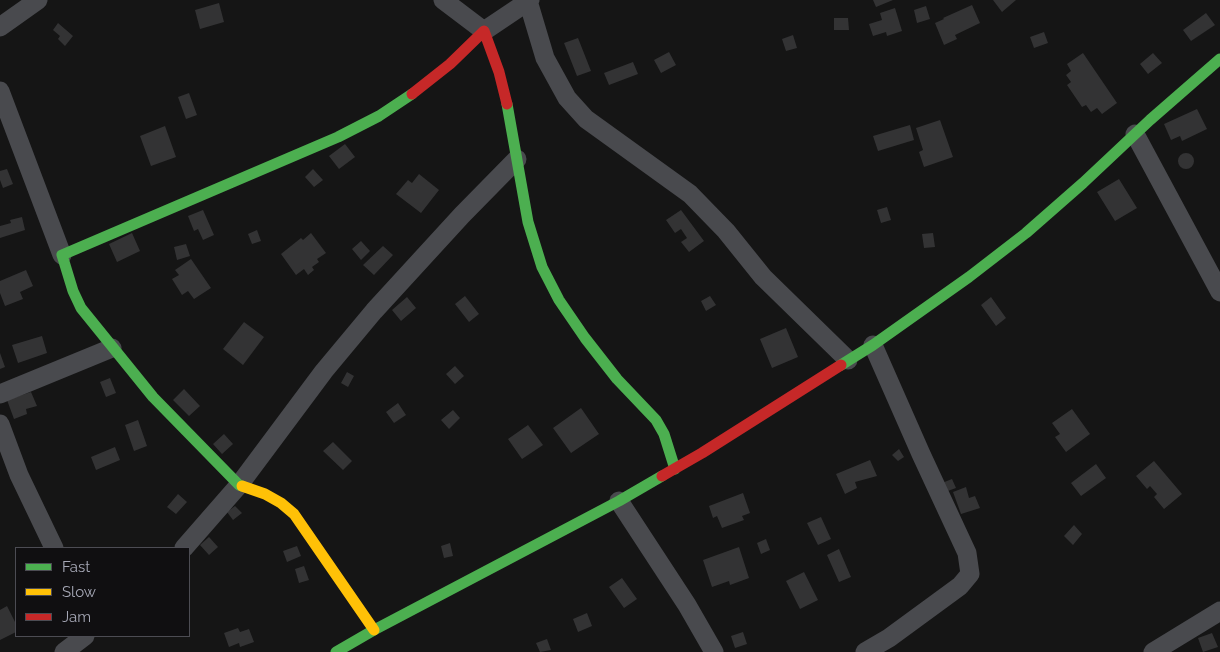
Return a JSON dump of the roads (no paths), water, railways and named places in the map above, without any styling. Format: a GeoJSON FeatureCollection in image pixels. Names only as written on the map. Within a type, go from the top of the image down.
{"type":"FeatureCollection","features":[{"type":"Feature","properties":{"kind":"street"},"geometry":{"type":"LineString","coordinates":[[0,27],[38,0]]}},
{"type":"Feature","properties":{"kind":"street"},"geometry":{"type":"LineString","coordinates":[[443,0],[484,30],[501,80],[510,115],[528,222],[542,267],[559,300],[585,338],[617,379],[656,420],[664,434],[675,469]]}},
{"type":"Feature","properties":{"kind":"street"},"geometry":{"type":"LineString","coordinates":[[62,255],[338,137],[379,116],[418,90],[450,64],[484,30],[529,1],[545,58],[567,98],[586,119],[690,194],[726,231],[763,277],[848,360]]}},
{"type":"Feature","properties":{"kind":"street"},"geometry":{"type":"LineString","coordinates":[[336,652],[374,630],[619,502],[872,345],[969,277],[1026,234],[1135,134],[1220,60]]}},
{"type":"Feature","properties":{"kind":"street"},"geometry":{"type":"LineString","coordinates":[[0,90],[62,255],[72,291],[81,308],[153,398],[239,485],[265,494],[281,503],[294,514],[374,630]]}},
{"type":"Feature","properties":{"kind":"street"},"geometry":{"type":"LineString","coordinates":[[1135,134],[1220,292]]}},
{"type":"Feature","properties":{"kind":"street"},"geometry":{"type":"LineString","coordinates":[[185,547],[239,485],[324,372],[374,311],[462,215],[517,159]]}},
{"type":"Feature","properties":{"kind":"street"},"geometry":{"type":"LineString","coordinates":[[865,652],[889,638],[960,586],[970,574],[967,553],[872,345]]}},
{"type":"Feature","properties":{"kind":"street"},"geometry":{"type":"LineString","coordinates":[[0,394],[112,348]]}},
{"type":"Feature","properties":{"kind":"street"},"geometry":{"type":"LineString","coordinates":[[0,424],[19,476],[54,547]]}},
{"type":"Feature","properties":{"kind":"street"},"geometry":{"type":"LineString","coordinates":[[619,502],[687,605],[714,652]]}},
{"type":"Feature","properties":{"kind":"street"},"geometry":{"type":"LineString","coordinates":[[1153,652],[1220,611]]}},
{"type":"Feature","properties":{"kind":"street"},"geometry":{"type":"LineString","coordinates":[[64,652],[84,637]]}}]}
